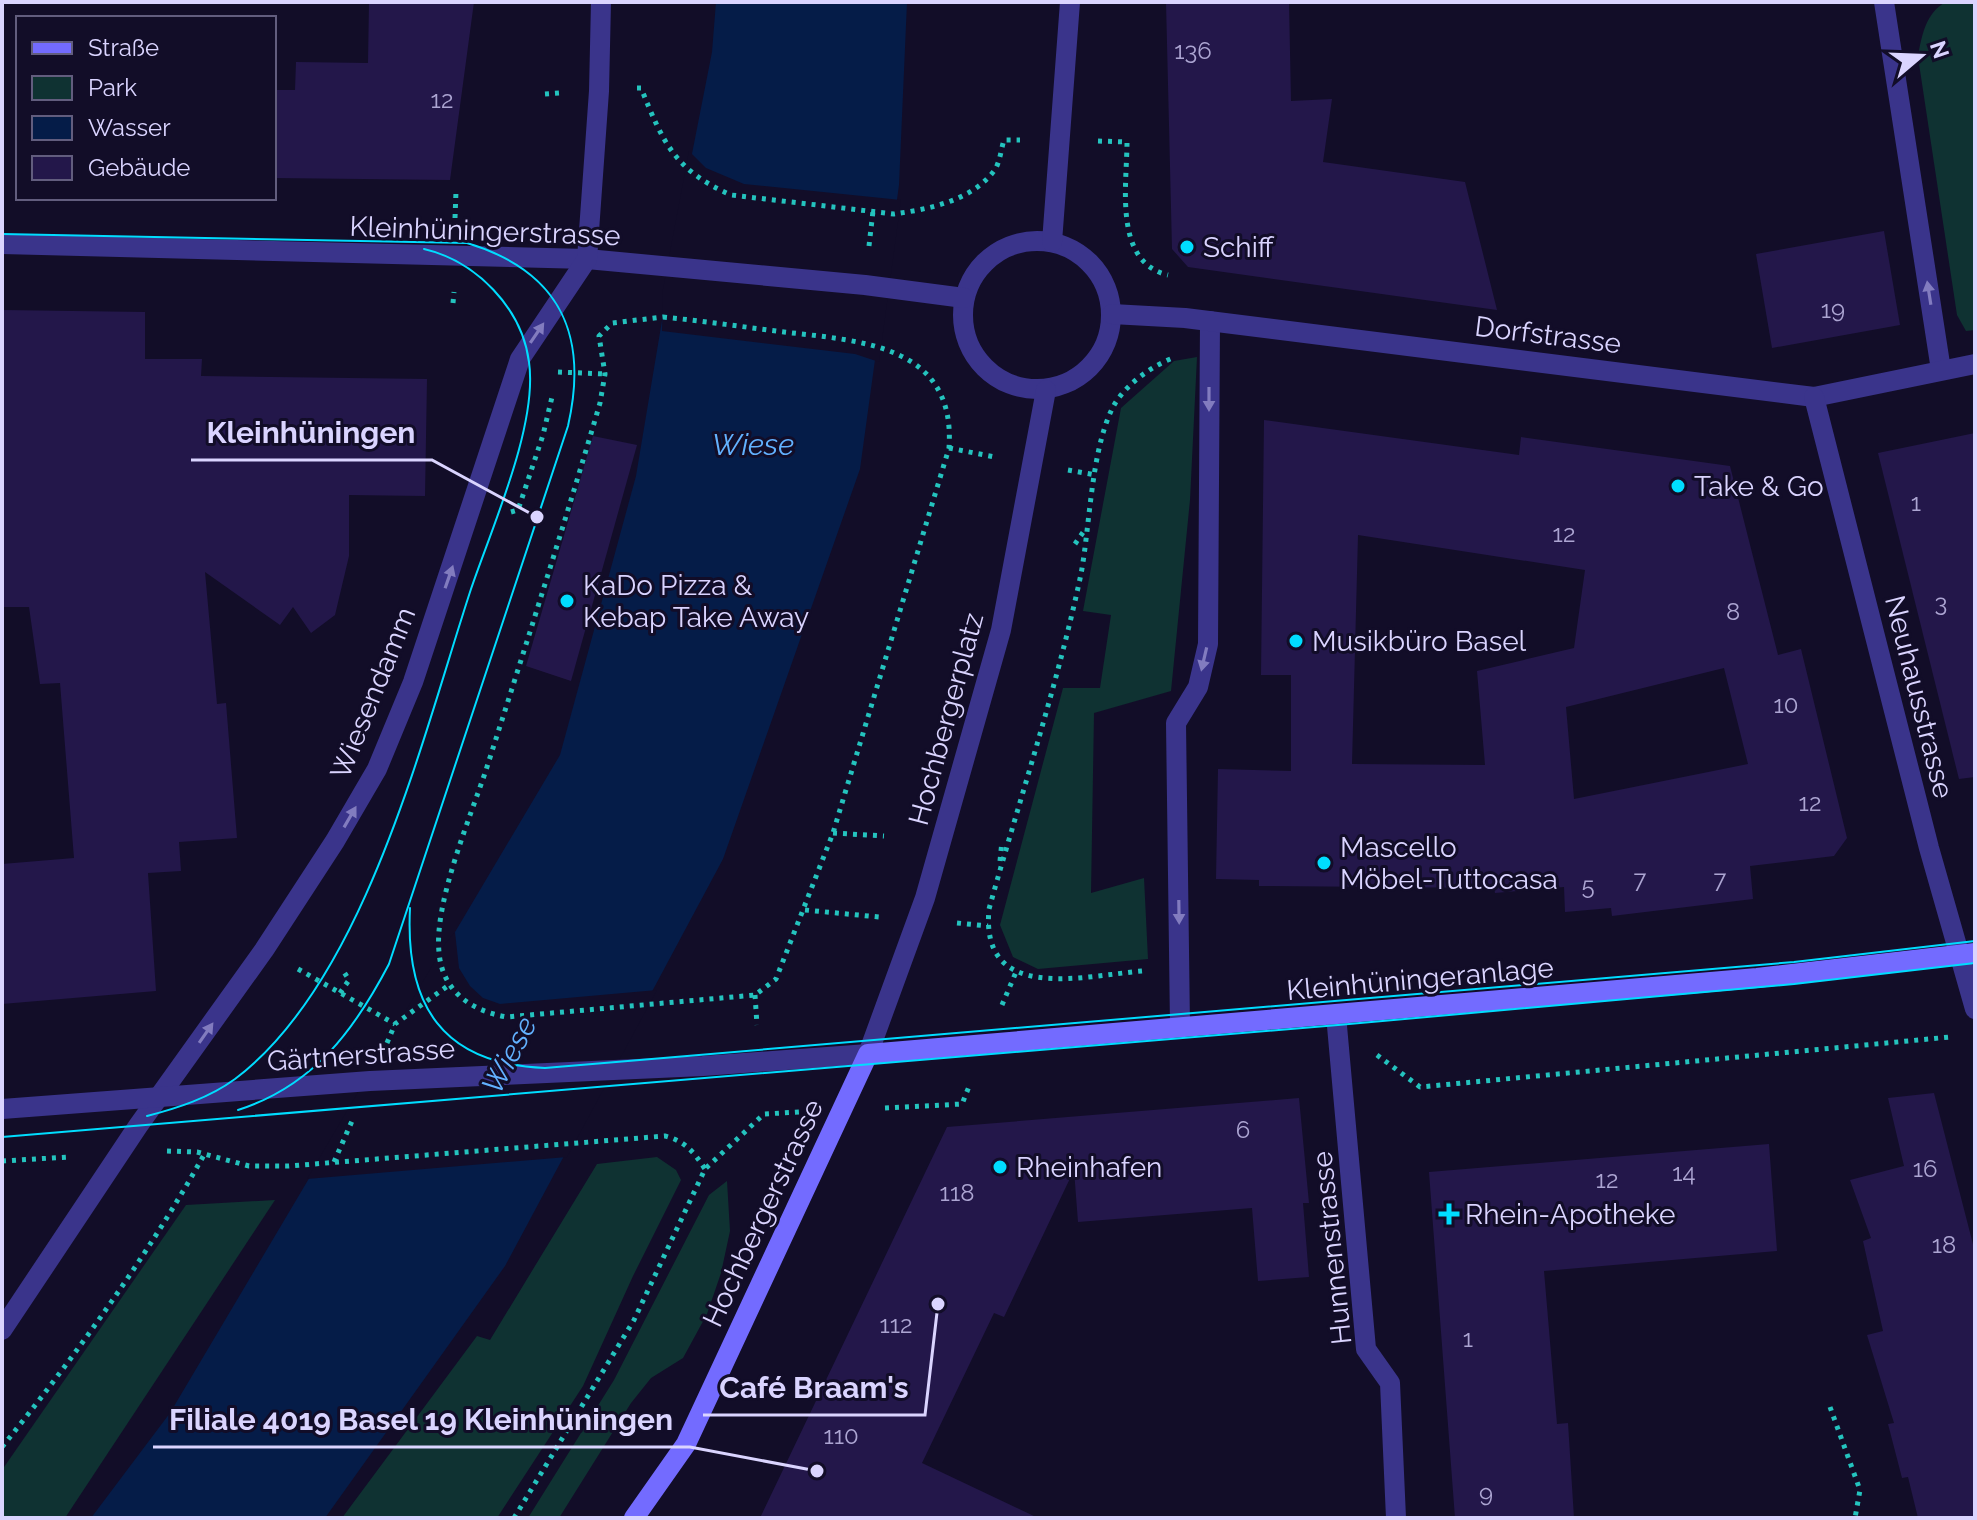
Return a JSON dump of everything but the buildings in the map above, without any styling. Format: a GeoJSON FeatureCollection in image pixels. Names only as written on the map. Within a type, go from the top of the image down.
{"type":"FeatureCollection","features":[{"type":"Feature","properties":{"kind":"main road","name":"Kleinhüningeranlage"},"geometry":{"type":"LineString","coordinates":[[868,1054],[1757,978],[1967,954]]}},
{"type":"Feature","properties":{"kind":"main road","name":"Hochbergerstrasse"},"geometry":{"type":"LineString","coordinates":[[634,1518],[686,1444],[868,1054]]}},
{"type":"Feature","properties":{"kind":"street","name":"Wiesendamm"},"geometry":{"type":"LineString","coordinates":[[2,1330],[104,1176],[264,950],[335,841],[377,769],[413,682],[520,359],[587,259],[599,91],[601,2]]}},
{"type":"Feature","properties":{"kind":"street"},"geometry":{"type":"LineString","coordinates":[[1052,242],[1070,2]]}},
{"type":"Feature","properties":{"kind":"street"},"geometry":{"type":"LineString","coordinates":[[1884,2],[1941,370]]}},
{"type":"Feature","properties":{"kind":"street"},"geometry":{"type":"LineString","coordinates":[[1029,241],[1052,242],[1071,248],[1101,276],[1112,314],[1109,336],[1100,356],[1086,372],[1067,384],[1046,390],[1026,389],[1006,383],[975,357],[963,318],[964,298],[973,277],[997,253],[1029,241]]}},
{"type":"Feature","properties":{"kind":"street","name":"Kleinhüningerstrasse"},"geometry":{"type":"LineString","coordinates":[[2,244],[587,259],[964,298]]}},
{"type":"Feature","properties":{"kind":"street","name":"Dorfstrasse"},"geometry":{"type":"LineString","coordinates":[[1112,314],[1210,321],[1814,397],[1975,364]]}},
{"type":"Feature","properties":{"kind":"street"},"geometry":{"type":"LineString","coordinates":[[1180,1026],[1176,723],[1198,687],[1208,644],[1210,321]]}},
{"type":"Feature","properties":{"kind":"street","name":"Hochbergerplatz"},"geometry":{"type":"LineString","coordinates":[[868,1054],[925,898],[997,645],[1046,390]]}},
{"type":"Feature","properties":{"kind":"street","name":"Neuhausstrasse"},"geometry":{"type":"LineString","coordinates":[[1814,397],[1967,954],[1975,1009]]}},
{"type":"Feature","properties":{"kind":"street","name":"Hunnenstrasse"},"geometry":{"type":"LineString","coordinates":[[1336,1015],[1366,1349],[1390,1383],[1396,1518]]}},
{"type":"Feature","properties":{"kind":"street","name":"Gärtnerstrasse"},"geometry":{"type":"LineString","coordinates":[[2,1109],[320,1085],[703,1066],[868,1054]]}},
{"type":"Feature","properties":{"kind":"path"},"geometry":{"type":"LineString","coordinates":[[641,88],[663,141],[691,172],[731,195],[894,214],[937,205],[971,190],[995,170],[1004,140]]}},
{"type":"Feature","properties":{"kind":"path"},"geometry":{"type":"LineString","coordinates":[[1127,142],[1128,231],[1134,249],[1156,272],[1179,278]]}},
{"type":"Feature","properties":{"kind":"path"},"geometry":{"type":"LineString","coordinates":[[663,317],[883,347],[909,359],[940,392],[948,408],[949,448],[833,833],[776,979],[755,995],[507,1017],[479,1009],[449,985],[438,951],[453,863],[600,403],[605,374],[599,336],[612,323],[663,317]]}},
{"type":"Feature","properties":{"kind":"path"},"geometry":{"type":"LineString","coordinates":[[1180,968],[1047,978],[1016,972],[991,946],[988,917],[1065,641],[1105,426],[1114,405],[1145,374],[1181,355]]}},
{"type":"Feature","properties":{"kind":"path"},"geometry":{"type":"LineString","coordinates":[[510,512],[518,510],[543,435],[554,372]]}},
{"type":"Feature","properties":{"kind":"path"},"geometry":{"type":"LineString","coordinates":[[1075,544],[1088,524]]}},
{"type":"Feature","properties":{"kind":"path"},"geometry":{"type":"LineString","coordinates":[[833,833],[884,836]]}},
{"type":"Feature","properties":{"kind":"path"},"geometry":{"type":"LineString","coordinates":[[998,878],[1002,841]]}},
{"type":"Feature","properties":{"kind":"path"},"geometry":{"type":"LineString","coordinates":[[264,950],[395,1024],[449,985]]}},
{"type":"Feature","properties":{"kind":"path"},"geometry":{"type":"LineString","coordinates":[[340,993],[349,980],[344,972]]}},
{"type":"Feature","properties":{"kind":"path"},"geometry":{"type":"LineString","coordinates":[[1420,1087],[1959,1036]]}},
{"type":"Feature","properties":{"kind":"path"},"geometry":{"type":"LineString","coordinates":[[919,1107],[962,1104]]}},
{"type":"Feature","properties":{"kind":"path"},"geometry":{"type":"LineString","coordinates":[[514,1518],[634,1320],[705,1169],[764,1114]]}},
{"type":"Feature","properties":{"kind":"path"},"geometry":{"type":"LineString","coordinates":[[249,1166],[289,1166],[665,1136],[679,1140],[695,1153],[705,1169]]}},
{"type":"Feature","properties":{"kind":"path"},"geometry":{"type":"LineString","coordinates":[[2,1447],[69,1359],[182,1195],[205,1153]]}},
{"type":"Feature","properties":{"kind":"path"},"geometry":{"type":"LineString","coordinates":[[1830,1407],[1860,1490],[1855,1518]]}},
{"type":"Feature","properties":{"kind":"green space"},"geometry":{"type":"Polygon","coordinates":[[[1946,2],[1975,2],[1975,330],[1966,331],[1957,315],[1918,57],[1929,19],[1946,2]]]}},
{"type":"Feature","properties":{"kind":"green space"},"geometry":{"type":"Polygon","coordinates":[[[1197,357],[1190,500],[1171,691],[1094,713],[1091,893],[1144,878],[1148,959],[1038,969],[1013,957],[1000,925],[1063,688],[1100,688],[1111,615],[1083,611],[1121,408],[1174,361],[1197,357]]]}},
{"type":"Feature","properties":{"kind":"green space"},"geometry":{"type":"Polygon","coordinates":[[[657,1157],[676,1170],[681,1180],[583,1386],[497,1518],[342,1518],[477,1336],[490,1340],[597,1164],[657,1157]]]}},
{"type":"Feature","properties":{"kind":"green space"},"geometry":{"type":"Polygon","coordinates":[[[727,1181],[730,1231],[721,1273],[707,1314],[683,1358],[651,1378],[631,1403],[559,1518],[528,1518],[614,1380],[709,1195],[727,1181]]]}},
{"type":"Feature","properties":{"kind":"green space"},"geometry":{"type":"Polygon","coordinates":[[[275,1200],[65,1518],[2,1518],[2,1470],[186,1205],[275,1200]]]}},
{"type":"Feature","properties":{"kind":"water","name":"Wiese"},"geometry":{"type":"Polygon","coordinates":[[[716,2],[907,2],[899,185],[860,469],[723,859],[505,1266],[325,1518],[91,1518],[170,1413],[560,755],[636,476],[678,225],[712,52],[716,2]]]}},
{"type":"Feature","properties":{"kind":"pier"},"geometry":{"type":"Polygon","coordinates":[[[689,151],[706,168],[744,184],[901,200],[879,362],[855,354],[662,331],[663,289],[689,151]]]}},
{"type":"Feature","properties":{"kind":"pier"},"geometry":{"type":"Polygon","coordinates":[[[455,932],[459,968],[470,986],[483,998],[500,1004],[657,990],[567,1157],[307,1179],[445,944],[455,932]]]}},
{"type":"Feature","properties":{"kind":"tram line"},"geometry":{"type":"LineString","coordinates":[[2,234],[467,243],[499,255],[525,270],[545,289],[560,310],[570,335],[574,393],[568,426],[389,964],[346,1033],[310,1071],[265,1100],[238,1110]]}},
{"type":"Feature","properties":{"kind":"tram line"},"geometry":{"type":"LineString","coordinates":[[147,1116],[193,1102],[235,1079],[280,1036],[320,982],[354,920],[383,853],[409,784],[471,589],[511,476],[527,415],[530,387],[525,342],[506,306],[478,276],[461,264],[424,249]]}},
{"type":"Feature","properties":{"kind":"tram line"},"geometry":{"type":"LineString","coordinates":[[410,908],[414,973],[423,1000],[437,1023],[456,1041],[480,1055],[509,1064],[545,1068],[1794,962],[1975,941]]}},
{"type":"Feature","properties":{"kind":"tram line"},"geometry":{"type":"LineString","coordinates":[[2,1137],[1338,1025],[1794,984],[1975,963]]}},
{"type":"Feature","properties":{"kind":"place","name":"Schiff"},"geometry":{"type":"Point","coordinates":[1187,247]}},
{"type":"Feature","properties":{"kind":"place","name":"Take & Go"},"geometry":{"type":"Point","coordinates":[1678,486]}},
{"type":"Feature","properties":{"kind":"place","name":"Kleinhüningen"},"geometry":{"type":"Point","coordinates":[537,517]}},
{"type":"Feature","properties":{"kind":"place","name":"KaDo Pizza & Kebap Take Away"},"geometry":{"type":"Point","coordinates":[567,601]}},
{"type":"Feature","properties":{"kind":"place","name":"Musikbüro Basel"},"geometry":{"type":"Point","coordinates":[1296,641]}},
{"type":"Feature","properties":{"kind":"place","name":"Mascello Möbel-Tuttocasa"},"geometry":{"type":"Point","coordinates":[1324,863]}},
{"type":"Feature","properties":{"kind":"place","name":"Rheinhafen"},"geometry":{"type":"Point","coordinates":[1000,1167]}},
{"type":"Feature","properties":{"kind":"place","name":"Rhein-Apotheke"},"geometry":{"type":"Point","coordinates":[1449,1214]}},
{"type":"Feature","properties":{"kind":"place","name":"Café Braam's"},"geometry":{"type":"Point","coordinates":[938,1304]}},
{"type":"Feature","properties":{"kind":"place","name":"Filiale 4019 Basel 19 Kleinhüningen"},"geometry":{"type":"Point","coordinates":[817,1471]}}]}
